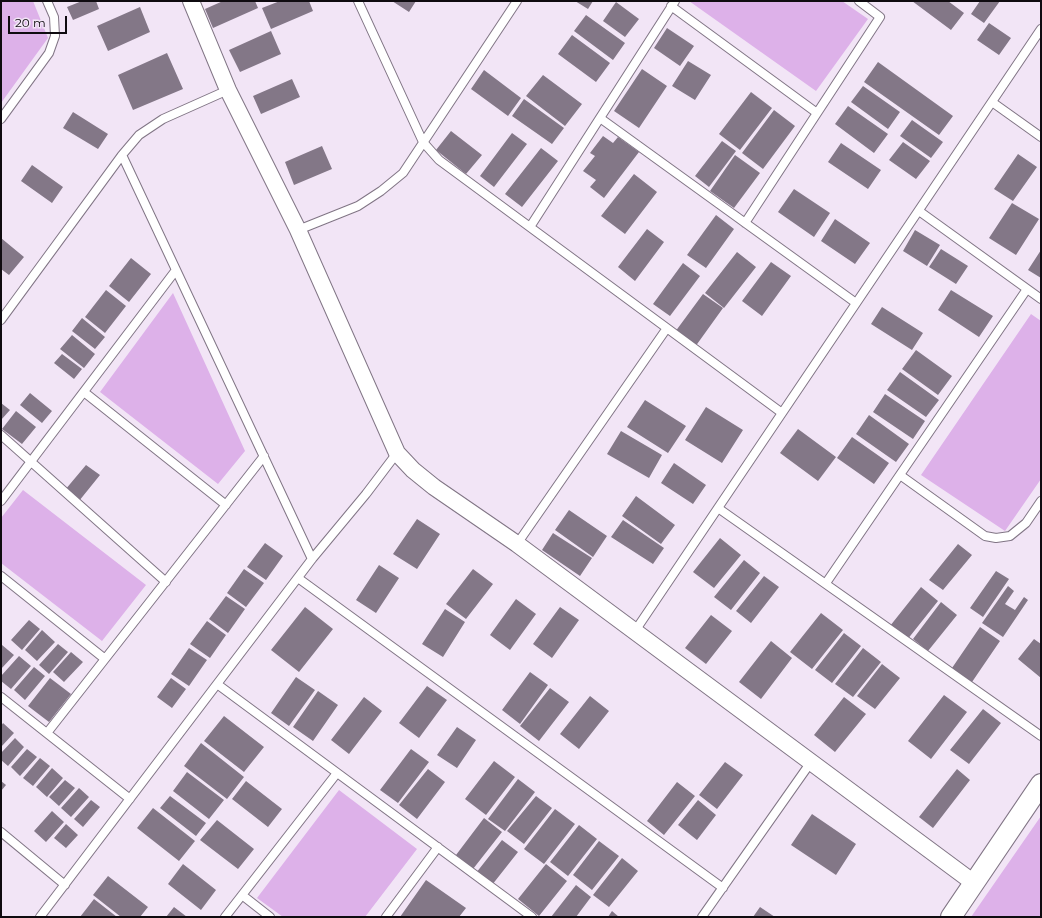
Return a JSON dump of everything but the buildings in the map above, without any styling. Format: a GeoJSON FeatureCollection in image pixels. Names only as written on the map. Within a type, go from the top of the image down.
{"type":"FeatureCollection","features":[{"type":"Feature","properties":{"kind":"street"},"geometry":{"type":"LineString","coordinates":[[191,1],[228,90],[298,230],[397,453],[413,470],[434,487],[517,544],[974,883]]}},
{"type":"Feature","properties":{"kind":"street"},"geometry":{"type":"LineString","coordinates":[[951,917],[1041,784]]}},
{"type":"Feature","properties":{"kind":"lane"},"geometry":{"type":"LineString","coordinates":[[1,119],[49,53],[55,36],[54,17],[47,1]]}},
{"type":"Feature","properties":{"kind":"lane"},"geometry":{"type":"LineString","coordinates":[[358,1],[423,142],[439,160],[782,413]]}},
{"type":"Feature","properties":{"kind":"lane"},"geometry":{"type":"LineString","coordinates":[[298,230],[358,206],[381,191],[403,173],[517,1]]}},
{"type":"Feature","properties":{"kind":"lane"},"geometry":{"type":"LineString","coordinates":[[745,223],[880,17],[859,1]]}},
{"type":"Feature","properties":{"kind":"lane"},"geometry":{"type":"LineString","coordinates":[[530,227],[673,4],[817,113]]}},
{"type":"Feature","properties":{"kind":"lane"},"geometry":{"type":"LineString","coordinates":[[635,631],[1041,28]]}},
{"type":"Feature","properties":{"kind":"lane"},"geometry":{"type":"LineString","coordinates":[[1,320],[122,155],[139,135],[163,119],[228,90]]}},
{"type":"Feature","properties":{"kind":"lane"},"geometry":{"type":"LineString","coordinates":[[992,102],[1041,137]]}},
{"type":"Feature","properties":{"kind":"lane"},"geometry":{"type":"LineString","coordinates":[[600,118],[856,303]]}},
{"type":"Feature","properties":{"kind":"lane"},"geometry":{"type":"LineString","coordinates":[[122,155],[312,559]]}},
{"type":"Feature","properties":{"kind":"lane"},"geometry":{"type":"LineString","coordinates":[[919,211],[1041,299]]}},
{"type":"Feature","properties":{"kind":"lane"},"geometry":{"type":"LineString","coordinates":[[1,501],[176,270]]}},
{"type":"Feature","properties":{"kind":"lane"},"geometry":{"type":"LineString","coordinates":[[826,583],[1027,289]]}},
{"type":"Feature","properties":{"kind":"lane"},"geometry":{"type":"LineString","coordinates":[[517,544],[667,328]]}},
{"type":"Feature","properties":{"kind":"lane"},"geometry":{"type":"LineString","coordinates":[[84,392],[226,505]]}},
{"type":"Feature","properties":{"kind":"lane"},"geometry":{"type":"LineString","coordinates":[[1,435],[166,582]]}},
{"type":"Feature","properties":{"kind":"lane"},"geometry":{"type":"LineString","coordinates":[[40,917],[312,559],[366,494],[397,453]]}},
{"type":"Feature","properties":{"kind":"lane"},"geometry":{"type":"LineString","coordinates":[[47,733],[264,456]]}},
{"type":"Feature","properties":{"kind":"lane"},"geometry":{"type":"LineString","coordinates":[[900,475],[985,536],[996,538],[1010,536],[1026,524],[1041,501]]}},
{"type":"Feature","properties":{"kind":"lane"},"geometry":{"type":"LineString","coordinates":[[718,508],[1041,736]]}},
{"type":"Feature","properties":{"kind":"lane"},"geometry":{"type":"LineString","coordinates":[[1,576],[105,659]]}},
{"type":"Feature","properties":{"kind":"lane"},"geometry":{"type":"LineString","coordinates":[[298,578],[723,888]]}},
{"type":"Feature","properties":{"kind":"lane"},"geometry":{"type":"LineString","coordinates":[[217,684],[532,917]]}},
{"type":"Feature","properties":{"kind":"lane"},"geometry":{"type":"LineString","coordinates":[[1,697],[130,799]]}},
{"type":"Feature","properties":{"kind":"lane"},"geometry":{"type":"LineString","coordinates":[[702,917],[811,762]]}},
{"type":"Feature","properties":{"kind":"lane"},"geometry":{"type":"LineString","coordinates":[[225,917],[337,773]]}},
{"type":"Feature","properties":{"kind":"lane"},"geometry":{"type":"LineString","coordinates":[[1,832],[65,885]]}},
{"type":"Feature","properties":{"kind":"lane"},"geometry":{"type":"LineString","coordinates":[[386,917],[438,847]]}},
{"type":"Feature","properties":{"kind":"lane"},"geometry":{"type":"LineString","coordinates":[[242,895],[270,917]]}},
{"type":"Feature","properties":{"kind":"shaded area"},"geometry":{"type":"Polygon","coordinates":[[[1,1],[33,1],[48,38],[1,103],[1,1]]]}},
{"type":"Feature","properties":{"kind":"shaded area"},"geometry":{"type":"Polygon","coordinates":[[[689,1],[842,1],[868,19],[816,91],[689,1]]]}},
{"type":"Feature","properties":{"kind":"shaded area"},"geometry":{"type":"Polygon","coordinates":[[[173,293],[245,451],[218,484],[100,392],[173,293]]]}},
{"type":"Feature","properties":{"kind":"shaded area"},"geometry":{"type":"Polygon","coordinates":[[[1031,314],[1041,321],[1041,479],[1005,531],[921,475],[1031,314]]]}},
{"type":"Feature","properties":{"kind":"shaded area"},"geometry":{"type":"Polygon","coordinates":[[[23,490],[146,585],[102,641],[1,563],[1,518],[23,490]]]}},
{"type":"Feature","properties":{"kind":"shaded area"},"geometry":{"type":"Polygon","coordinates":[[[339,790],[417,849],[365,917],[283,917],[257,898],[339,790]]]}},
{"type":"Feature","properties":{"kind":"shaded area"},"geometry":{"type":"Polygon","coordinates":[[[1041,816],[1041,917],[971,917],[1041,816]]]}}]}
